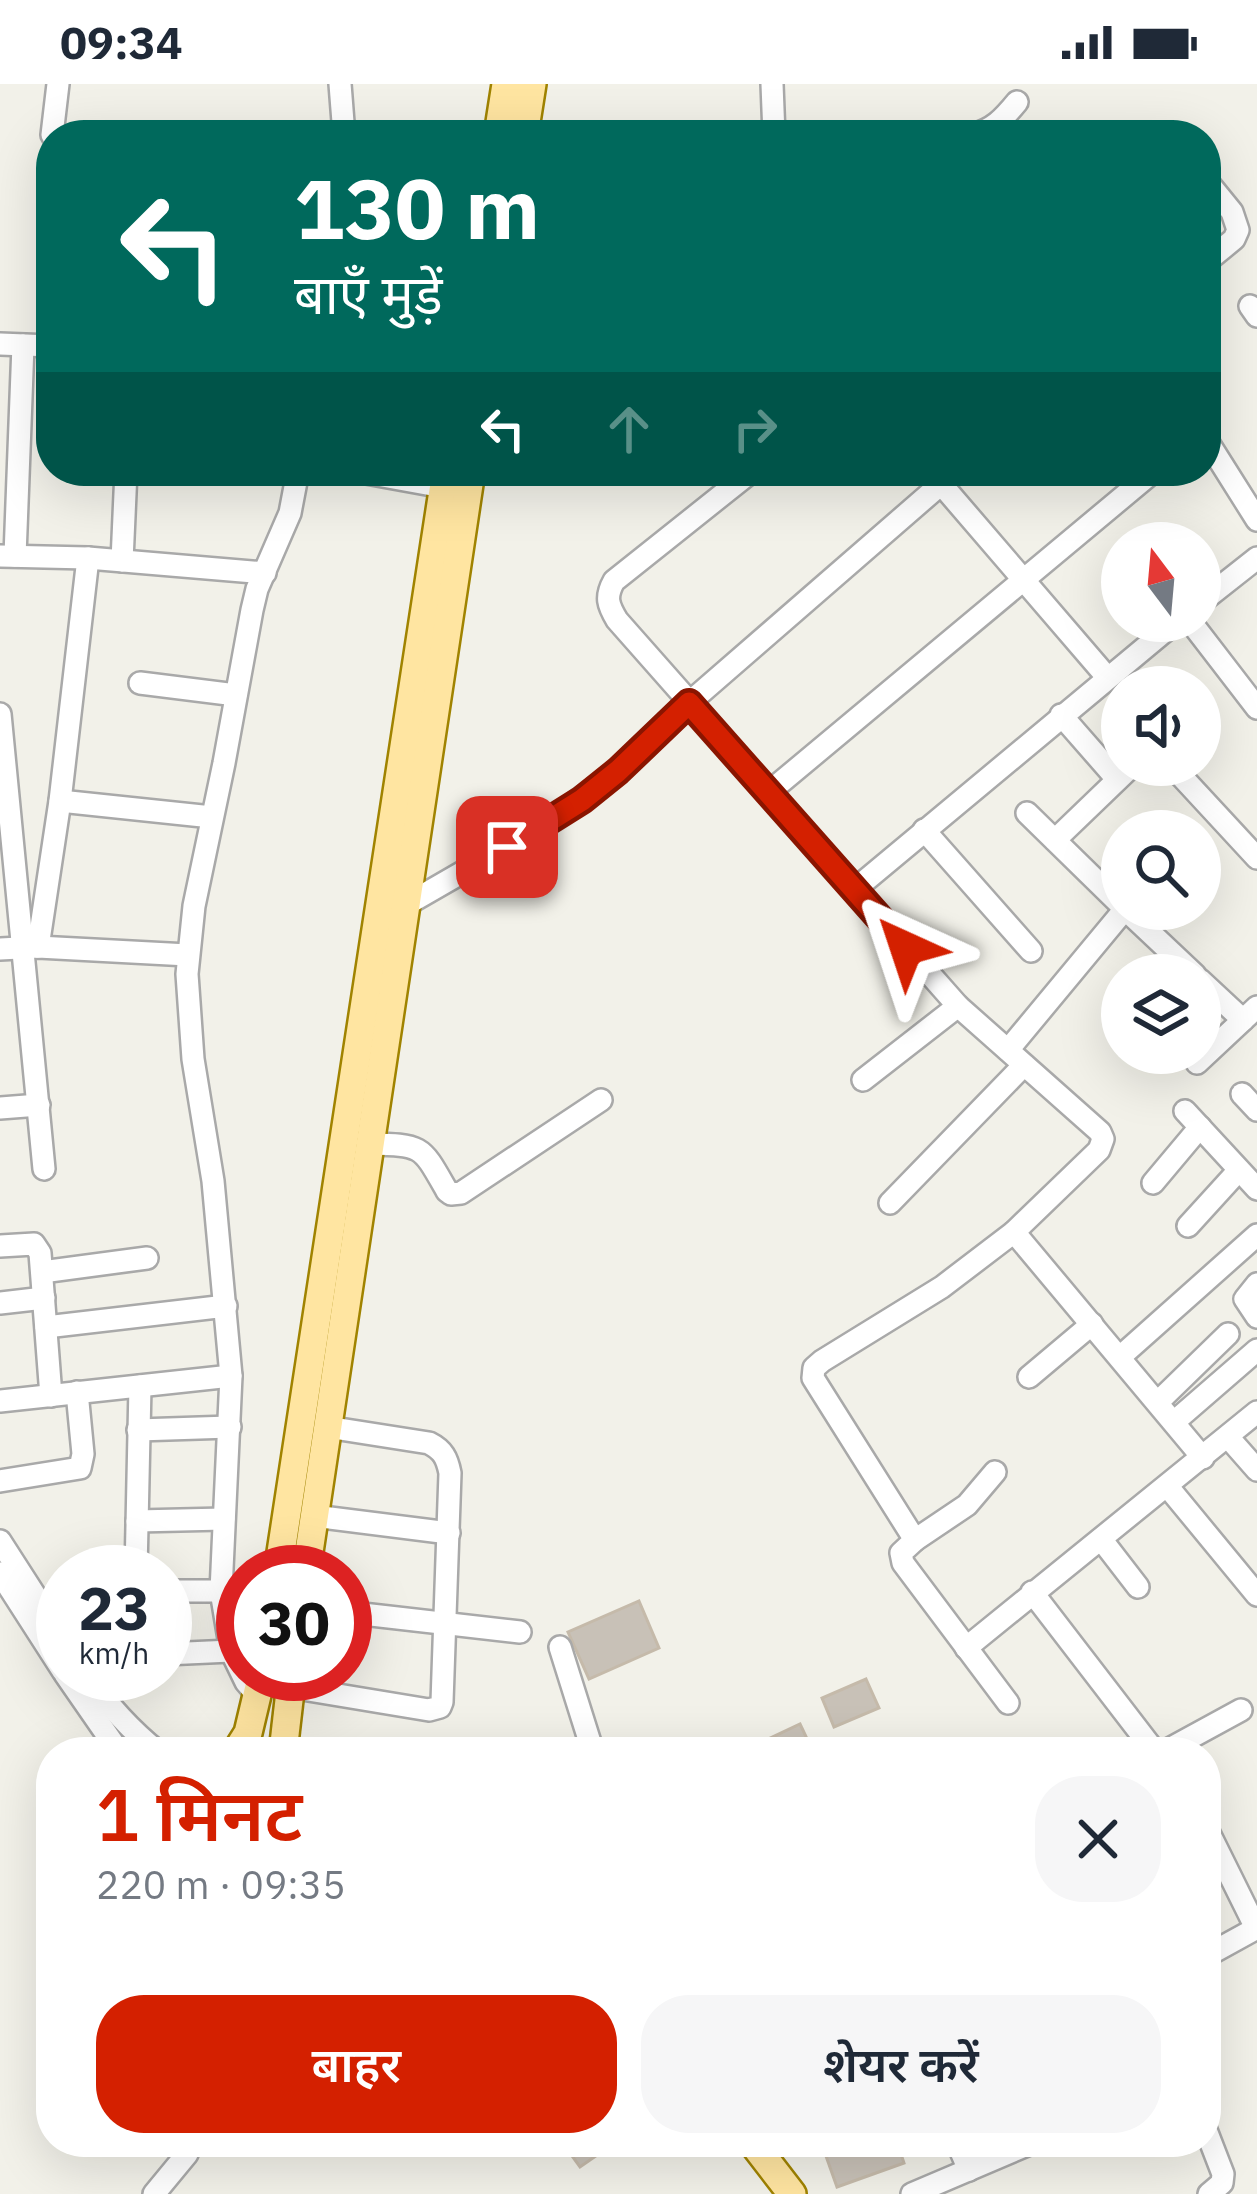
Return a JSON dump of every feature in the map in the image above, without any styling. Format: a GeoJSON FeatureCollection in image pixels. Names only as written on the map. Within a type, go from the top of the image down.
{"type":"FeatureCollection","features":[{"type":"Feature","properties":{"kind":"main road"},"geometry":{"type":"LineString","coordinates":[[500,120],[506,84]]}},
{"type":"Feature","properties":{"kind":"main road"},"geometry":{"type":"LineString","coordinates":[[526,120],[532,84]]}},
{"type":"Feature","properties":{"kind":"main road"},"geometry":{"type":"LineString","coordinates":[[310,1545],[369,1144],[387,934],[404,906],[444,486]]}},
{"type":"Feature","properties":{"kind":"main road"},"geometry":{"type":"LineString","coordinates":[[283,1545],[434,630],[468,486]]}},
{"type":"Feature","properties":{"kind":"main road"},"geometry":{"type":"LineString","coordinates":[[245,1737],[257,1701]]}},
{"type":"Feature","properties":{"kind":"main road"},"geometry":{"type":"LineString","coordinates":[[285,1737],[289,1701]]}},
{"type":"Feature","properties":{"kind":"main road"},"geometry":{"type":"LineString","coordinates":[[764,2157],[792,2194]]}},
{"type":"Feature","properties":{"kind":"street"},"geometry":{"type":"LineString","coordinates":[[54,120],[58,84]]}},
{"type":"Feature","properties":{"kind":"street"},"geometry":{"type":"LineString","coordinates":[[340,84],[343,120]]}},
{"type":"Feature","properties":{"kind":"street"},"geometry":{"type":"LineString","coordinates":[[772,84],[773,120]]}},
{"type":"Feature","properties":{"kind":"street"},"geometry":{"type":"LineString","coordinates":[[1002,120],[1017,102]]}},
{"type":"Feature","properties":{"kind":"street"},"geometry":{"type":"LineString","coordinates":[[1221,198],[1238,230],[1221,250]]}},
{"type":"Feature","properties":{"kind":"street"},"geometry":{"type":"LineString","coordinates":[[0,344],[36,345]]}},
{"type":"Feature","properties":{"kind":"street"},"geometry":{"type":"LineString","coordinates":[[23,345],[8,556],[265,574]]}},
{"type":"Feature","properties":{"kind":"street"},"geometry":{"type":"LineString","coordinates":[[1221,457],[1250,491],[1257,520]]}},
{"type":"Feature","properties":{"kind":"street"},"geometry":{"type":"LineString","coordinates":[[122,561],[125,486]]}},
{"type":"Feature","properties":{"kind":"street"},"geometry":{"type":"LineString","coordinates":[[223,1545],[231,1376],[213,1181],[193,1059],[188,955],[251,610],[290,513],[295,486]]}},
{"type":"Feature","properties":{"kind":"street"},"geometry":{"type":"LineString","coordinates":[[733,486],[614,581],[608,592],[609,607],[958,1006],[1102,1139],[1099,1150],[1014,1232],[943,1287],[814,1368],[816,1385],[915,1540]]}},
{"type":"Feature","properties":{"kind":"street"},"geometry":{"type":"LineString","coordinates":[[404,906],[582,800],[930,486]]}},
{"type":"Feature","properties":{"kind":"street"},"geometry":{"type":"LineString","coordinates":[[950,486],[1101,670]]}},
{"type":"Feature","properties":{"kind":"street"},"geometry":{"type":"LineString","coordinates":[[768,793],[1136,486]]}},
{"type":"Feature","properties":{"kind":"street"},"geometry":{"type":"LineString","coordinates":[[20,947],[60,800],[88,558]]}},
{"type":"Feature","properties":{"kind":"street"},"geometry":{"type":"LineString","coordinates":[[1221,586],[1257,558]]}},
{"type":"Feature","properties":{"kind":"street"},"geometry":{"type":"LineString","coordinates":[[1121,666],[1151,642]]}},
{"type":"Feature","properties":{"kind":"street"},"geometry":{"type":"LineString","coordinates":[[1206,642],[1257,708]]}},
{"type":"Feature","properties":{"kind":"street"},"geometry":{"type":"LineString","coordinates":[[854,890],[1101,682]]}},
{"type":"Feature","properties":{"kind":"street"},"geometry":{"type":"LineString","coordinates":[[140,683],[236,695]]}},
{"type":"Feature","properties":{"kind":"street"},"geometry":{"type":"LineString","coordinates":[[0,714],[44,1169]]}},
{"type":"Feature","properties":{"kind":"street"},"geometry":{"type":"LineString","coordinates":[[1061,716],[1101,751]]}},
{"type":"Feature","properties":{"kind":"street"},"geometry":{"type":"LineString","coordinates":[[1055,840],[1111,786]]}},
{"type":"Feature","properties":{"kind":"street"},"geometry":{"type":"LineString","coordinates":[[1190,786],[1257,858]]}},
{"type":"Feature","properties":{"kind":"street"},"geometry":{"type":"LineString","coordinates":[[60,800],[212,817]]}},
{"type":"Feature","properties":{"kind":"street"},"geometry":{"type":"LineString","coordinates":[[1027,813],[1101,885]]}},
{"type":"Feature","properties":{"kind":"street"},"geometry":{"type":"LineString","coordinates":[[924,830],[1031,951]]}},
{"type":"Feature","properties":{"kind":"street"},"geometry":{"type":"LineString","coordinates":[[890,1203],[1016,1058],[1108,930]]}},
{"type":"Feature","properties":{"kind":"street"},"geometry":{"type":"LineString","coordinates":[[1147,930],[1173,954]]}},
{"type":"Feature","properties":{"kind":"street"},"geometry":{"type":"LineString","coordinates":[[20,947],[188,955]]}},
{"type":"Feature","properties":{"kind":"street"},"geometry":{"type":"LineString","coordinates":[[1221,994],[1250,1014],[1221,1041]]}},
{"type":"Feature","properties":{"kind":"street"},"geometry":{"type":"LineString","coordinates":[[862,1080],[958,1006]]}},
{"type":"Feature","properties":{"kind":"street"},"geometry":{"type":"LineString","coordinates":[[369,1144],[406,1144],[422,1151],[447,1191],[461,1193],[602,1100]]}},
{"type":"Feature","properties":{"kind":"street"},"geometry":{"type":"LineString","coordinates":[[0,1108],[40,1105]]}},
{"type":"Feature","properties":{"kind":"street"},"geometry":{"type":"LineString","coordinates":[[1153,1183],[1192,1119],[1257,1190]]}},
{"type":"Feature","properties":{"kind":"street"},"geometry":{"type":"LineString","coordinates":[[1188,1226],[1239,1170]]}},
{"type":"Feature","properties":{"kind":"street"},"geometry":{"type":"LineString","coordinates":[[1014,1232],[1203,1458]]}},
{"type":"Feature","properties":{"kind":"street"},"geometry":{"type":"LineString","coordinates":[[1120,1358],[1257,1235]]}},
{"type":"Feature","properties":{"kind":"street"},"geometry":{"type":"LineString","coordinates":[[0,1246],[34,1244],[40,1252],[51,1396]]}},
{"type":"Feature","properties":{"kind":"street"},"geometry":{"type":"LineString","coordinates":[[42,1272],[147,1258]]}},
{"type":"Feature","properties":{"kind":"street"},"geometry":{"type":"LineString","coordinates":[[1257,1284],[1245,1299],[1257,1317]]}},
{"type":"Feature","properties":{"kind":"street"},"geometry":{"type":"LineString","coordinates":[[0,1303],[44,1298]]}},
{"type":"Feature","properties":{"kind":"street"},"geometry":{"type":"LineString","coordinates":[[46,1327],[226,1306]]}},
{"type":"Feature","properties":{"kind":"street"},"geometry":{"type":"LineString","coordinates":[[1029,1377],[1092,1324]]}},
{"type":"Feature","properties":{"kind":"street"},"geometry":{"type":"LineString","coordinates":[[1158,1402],[1228,1334]]}},
{"type":"Feature","properties":{"kind":"street"},"geometry":{"type":"LineString","coordinates":[[1174,1421],[1257,1350]]}},
{"type":"Feature","properties":{"kind":"street"},"geometry":{"type":"LineString","coordinates":[[0,1401],[231,1376]]}},
{"type":"Feature","properties":{"kind":"street"},"geometry":{"type":"LineString","coordinates":[[137,1545],[140,1386]]}},
{"type":"Feature","properties":{"kind":"street"},"geometry":{"type":"LineString","coordinates":[[0,1481],[80,1468],[77,1392]]}},
{"type":"Feature","properties":{"kind":"street"},"geometry":{"type":"LineString","coordinates":[[966,1648],[1257,1412]]}},
{"type":"Feature","properties":{"kind":"street"},"geometry":{"type":"LineString","coordinates":[[327,1426],[429,1443],[446,1457],[450,1473],[442,1702],[435,1710],[372,1697]]}},
{"type":"Feature","properties":{"kind":"street"},"geometry":{"type":"LineString","coordinates":[[138,1430],[230,1427]]}},
{"type":"Feature","properties":{"kind":"street"},"geometry":{"type":"LineString","coordinates":[[1228,1437],[1257,1470]]}},
{"type":"Feature","properties":{"kind":"street"},"geometry":{"type":"LineString","coordinates":[[995,1472],[967,1504],[904,1548],[900,1558],[1009,1703]]}},
{"type":"Feature","properties":{"kind":"street"},"geometry":{"type":"LineString","coordinates":[[1168,1487],[1257,1595]]}},
{"type":"Feature","properties":{"kind":"street"},"geometry":{"type":"LineString","coordinates":[[314,1516],[449,1532]]}},
{"type":"Feature","properties":{"kind":"street"},"geometry":{"type":"LineString","coordinates":[[137,1521],[224,1519]]}},
{"type":"Feature","properties":{"kind":"street"},"geometry":{"type":"LineString","coordinates":[[1100,1539],[1138,1587]]}},
{"type":"Feature","properties":{"kind":"street"},"geometry":{"type":"LineString","coordinates":[[0,1541],[36,1593]]}},
{"type":"Feature","properties":{"kind":"street"},"geometry":{"type":"LineString","coordinates":[[0,1573],[36,1629]]}},
{"type":"Feature","properties":{"kind":"street"},"geometry":{"type":"LineString","coordinates":[[1032,1592],[1148,1737]]}},
{"type":"Feature","properties":{"kind":"street"},"geometry":{"type":"LineString","coordinates":[[372,1615],[520,1632]]}},
{"type":"Feature","properties":{"kind":"street"},"geometry":{"type":"LineString","coordinates":[[560,1647],[588,1737]]}},
{"type":"Feature","properties":{"kind":"street"},"geometry":{"type":"LineString","coordinates":[[83,1701],[109,1737]]}},
{"type":"Feature","properties":{"kind":"street"},"geometry":{"type":"LineString","coordinates":[[105,1701],[137,1737]]}},
{"type":"Feature","properties":{"kind":"street"},"geometry":{"type":"LineString","coordinates":[[1189,1737],[1241,1710]]}},
{"type":"Feature","properties":{"kind":"street"},"geometry":{"type":"LineString","coordinates":[[1221,1857],[1256,1928],[1221,1948]]}},
{"type":"Feature","properties":{"kind":"street"},"geometry":{"type":"LineString","coordinates":[[154,2194],[184,2157]]}},
{"type":"Feature","properties":{"kind":"street"},"geometry":{"type":"LineString","coordinates":[[963,2157],[969,2170]]}},
{"type":"Feature","properties":{"kind":"street"},"geometry":{"type":"LineString","coordinates":[[912,2194],[999,2157]]}},
{"type":"Feature","properties":{"kind":"street"},"geometry":{"type":"LineString","coordinates":[[1209,2194],[1222,2183],[1216,2157]]}},
{"type":"Feature","properties":{"kind":"building"},"geometry":{"type":"Polygon","coordinates":[[[639,1601],[659,1648],[589,1679],[568,1632],[639,1601]]]}},
{"type":"Feature","properties":{"kind":"building"},"geometry":{"type":"Polygon","coordinates":[[[866,1679],[879,1708],[834,1727],[822,1698],[866,1679]]]}},
{"type":"Feature","properties":{"kind":"building"},"geometry":{"type":"Polygon","coordinates":[[[800,1724],[806,1737],[773,1737],[800,1724]]]}},
{"type":"Feature","properties":{"kind":"building"},"geometry":{"type":"Polygon","coordinates":[[[573,2157],[594,2157],[580,2167],[573,2157]]]}},
{"type":"Feature","properties":{"kind":"building"},"geometry":{"type":"Polygon","coordinates":[[[826,2157],[902,2157],[904,2163],[837,2187],[826,2157]]]}},
{"type":"Feature","properties":{"kind":"route"},"geometry":{"type":"LineString","coordinates":[[507,847],[582,800],[689,703],[906,948]]}}]}
